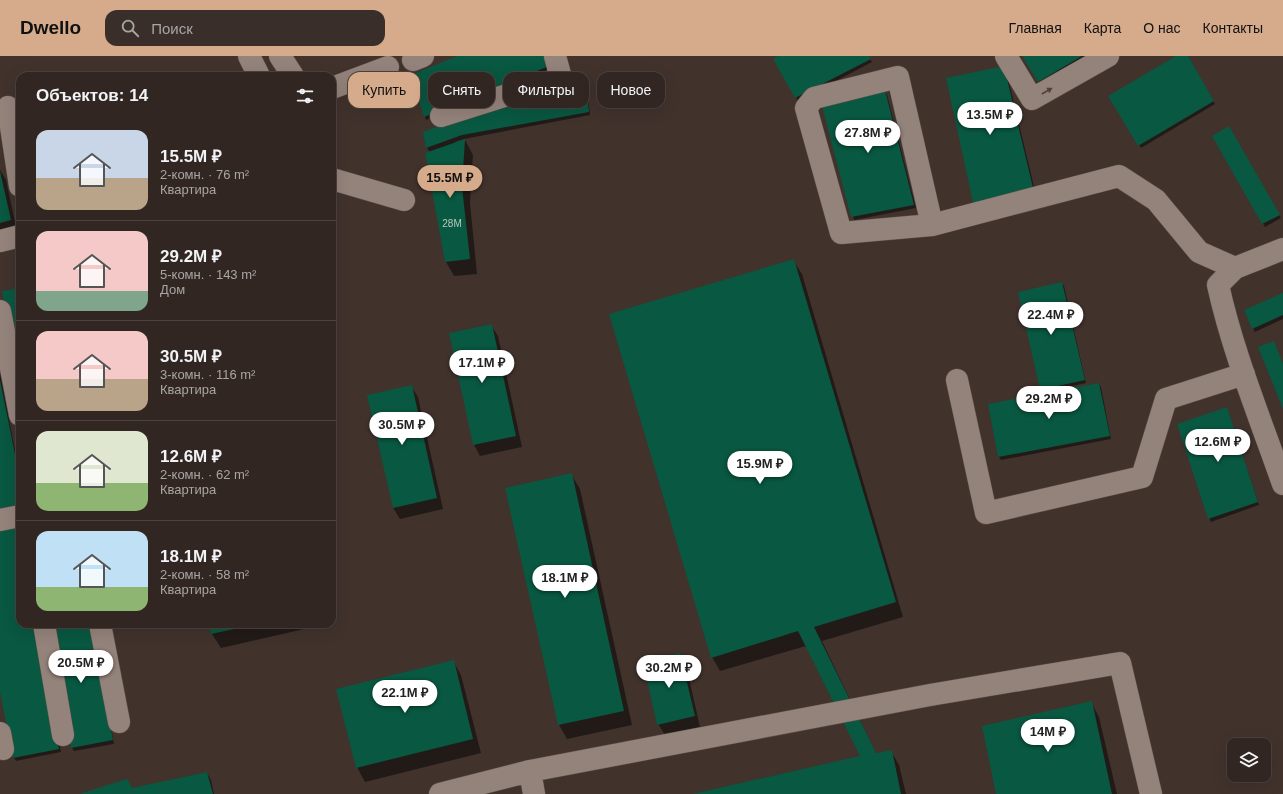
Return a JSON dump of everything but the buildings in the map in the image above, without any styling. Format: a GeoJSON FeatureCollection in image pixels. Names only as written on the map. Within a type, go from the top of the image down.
{"type":"FeatureCollection","features":[{"type":"Feature","properties":{"kind":"lane"},"geometry":{"type":"LineString","coordinates":[[248,56],[257,72]]}},
{"type":"Feature","properties":{"kind":"lane"},"geometry":{"type":"LineString","coordinates":[[280,56],[290,72]]}},
{"type":"Feature","properties":{"kind":"lane"},"geometry":{"type":"LineString","coordinates":[[441,116],[561,78],[554,56]]}},
{"type":"Feature","properties":{"kind":"lane"},"geometry":{"type":"LineString","coordinates":[[1006,56],[1032,99],[1108,56]]}},
{"type":"Feature","properties":{"kind":"lane"},"geometry":{"type":"LineString","coordinates":[[336,86],[388,67]]}},
{"type":"Feature","properties":{"kind":"lane"},"geometry":{"type":"LineString","coordinates":[[932,225],[898,77],[814,98],[806,108],[841,233],[932,225],[1119,176],[1156,200],[1199,252],[1235,268]]}},
{"type":"Feature","properties":{"kind":"lane"},"geometry":{"type":"LineString","coordinates":[[9,107],[16,157]]}},
{"type":"Feature","properties":{"kind":"lane"},"geometry":{"type":"LineString","coordinates":[[336,180],[404,200]]}},
{"type":"Feature","properties":{"kind":"lane"},"geometry":{"type":"LineString","coordinates":[[0,241],[16,237]]}},
{"type":"Feature","properties":{"kind":"lane"},"geometry":{"type":"LineString","coordinates":[[1283,249],[1235,268],[1218,286],[1222,307],[1283,484]]}},
{"type":"Feature","properties":{"kind":"lane"},"geometry":{"type":"LineString","coordinates":[[0,312],[16,394]]}},
{"type":"Feature","properties":{"kind":"lane"},"geometry":{"type":"LineString","coordinates":[[957,380],[986,513],[1142,477],[1166,399],[1244,374]]}},
{"type":"Feature","properties":{"kind":"lane"},"geometry":{"type":"LineString","coordinates":[[0,520],[16,517]]}},
{"type":"Feature","properties":{"kind":"lane"},"geometry":{"type":"LineString","coordinates":[[45,628],[63,735]]}},
{"type":"Feature","properties":{"kind":"lane"},"geometry":{"type":"LineString","coordinates":[[101,628],[119,722]]}},
{"type":"Feature","properties":{"kind":"lane"},"geometry":{"type":"LineString","coordinates":[[440,794],[530,771],[930,694],[1120,663],[1151,794]]}},
{"type":"Feature","properties":{"kind":"lane"},"geometry":{"type":"LineString","coordinates":[[530,771],[534,794]]}}]}
